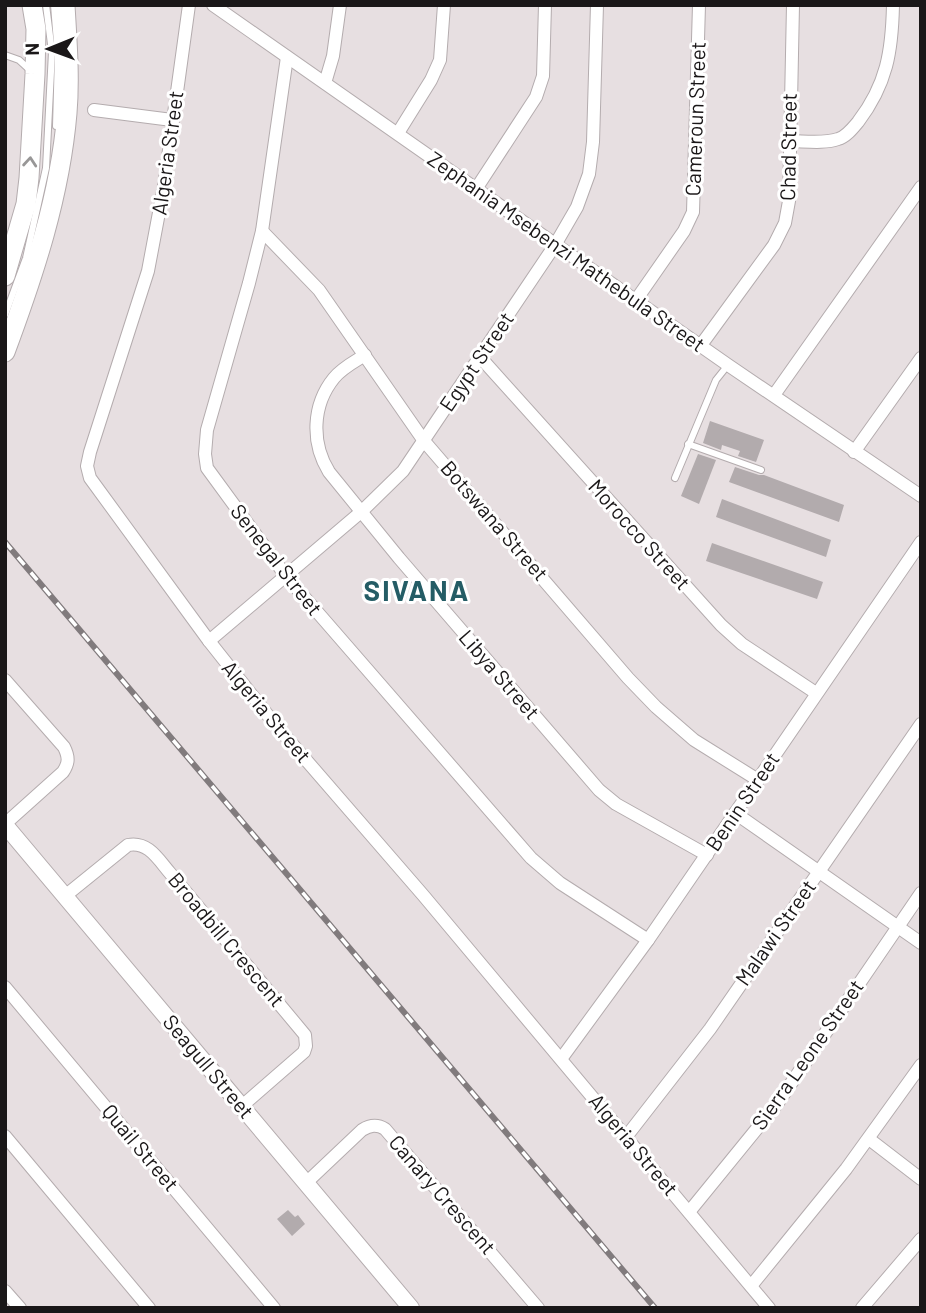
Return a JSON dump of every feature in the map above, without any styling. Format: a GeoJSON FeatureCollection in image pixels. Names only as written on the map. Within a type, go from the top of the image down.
{"type":"FeatureCollection","features":[{"type":"Feature","properties":{"kind":"main road"},"geometry":{"type":"LineString","coordinates":[[5,276],[26,204],[35,74],[36,29],[33,5]]}},
{"type":"Feature","properties":{"kind":"main road"},"geometry":{"type":"LineString","coordinates":[[5,352],[48,226],[61,168],[68,111],[69,58],[65,5]]}},
{"type":"Feature","properties":{"kind":"street","name":"Algeria Street"},"geometry":{"type":"LineString","coordinates":[[189,5],[164,186],[148,271],[87,466],[90,478],[209,641],[274,723],[423,895],[769,1308]]}},
{"type":"Feature","properties":{"kind":"street","name":"Zephania Msebenzi Mathebula Street"},"geometry":{"type":"LineString","coordinates":[[213,5],[728,365],[921,496]]}},
{"type":"Feature","properties":{"kind":"street"},"geometry":{"type":"LineString","coordinates":[[325,83],[333,56],[340,5]]}},
{"type":"Feature","properties":{"kind":"street"},"geometry":{"type":"LineString","coordinates":[[398,133],[431,80],[440,60],[444,5]]}},
{"type":"Feature","properties":{"kind":"street"},"geometry":{"type":"LineString","coordinates":[[477,190],[536,97],[544,65],[545,5]]}},
{"type":"Feature","properties":{"kind":"street","name":"Egypt Street"},"geometry":{"type":"LineString","coordinates":[[209,641],[393,482],[424,441],[555,245],[577,206],[589,174],[593,142],[597,5]]}},
{"type":"Feature","properties":{"kind":"street","name":"Cameroun Street"},"geometry":{"type":"LineString","coordinates":[[636,300],[684,231],[693,212],[699,5]]}},
{"type":"Feature","properties":{"kind":"street","name":"Chad Street"},"geometry":{"type":"LineString","coordinates":[[701,345],[781,234],[789,201],[793,5]]}},
{"type":"Feature","properties":{"kind":"street"},"geometry":{"type":"LineString","coordinates":[[789,141],[838,140],[853,128],[874,98],[888,64],[893,5]]}},
{"type":"Feature","properties":{"kind":"street","name":"Senegal Street"},"geometry":{"type":"LineString","coordinates":[[287,57],[262,231],[207,430],[207,468],[286,576],[531,858],[560,883],[648,940]]}},
{"type":"Feature","properties":{"kind":"street"},"geometry":{"type":"LineString","coordinates":[[94,110],[172,120]]}},
{"type":"Feature","properties":{"kind":"street"},"geometry":{"type":"LineString","coordinates":[[774,395],[921,187]]}},
{"type":"Feature","properties":{"kind":"street","name":"Botswana Street"},"geometry":{"type":"LineString","coordinates":[[262,231],[319,290],[424,441],[628,678],[656,708],[694,740],[758,780]]}},
{"type":"Feature","properties":{"kind":"street","name":"Libya Street"},"geometry":{"type":"LineString","coordinates":[[365,355],[344,369],[329,386],[323,398],[316,431],[321,460],[361,512],[599,790],[616,804],[707,855]]}},
{"type":"Feature","properties":{"kind":"street","name":"Morocco Street"},"geometry":{"type":"LineString","coordinates":[[480,357],[721,625],[742,644],[816,693]]}},
{"type":"Feature","properties":{"kind":"street"},"geometry":{"type":"LineString","coordinates":[[854,452],[921,358]]}},
{"type":"Feature","properties":{"kind":"street","name":"Benin Street"},"geometry":{"type":"LineString","coordinates":[[561,1059],[648,940],[921,542]]}},
{"type":"Feature","properties":{"kind":"street"},"geometry":{"type":"LineString","coordinates":[[5,680],[64,747],[68,759],[68,765],[63,772],[5,825]]}},
{"type":"Feature","properties":{"kind":"street","name":"Malawi Street"},"geometry":{"type":"LineString","coordinates":[[626,1137],[710,1029],[921,724]]}},
{"type":"Feature","properties":{"kind":"street"},"geometry":{"type":"LineString","coordinates":[[735,813],[921,943]]}},
{"type":"Feature","properties":{"kind":"street","name":"Seagull Street"},"geometry":{"type":"LineString","coordinates":[[5,825],[411,1308]]}},
{"type":"Feature","properties":{"kind":"street","name":"Broadbill Crescent"},"geometry":{"type":"LineString","coordinates":[[65,897],[128,845],[147,847],[170,873],[302,1030],[306,1040],[304,1052],[242,1107]]}},
{"type":"Feature","properties":{"kind":"street","name":"Sierra Leone Street"},"geometry":{"type":"LineString","coordinates":[[689,1212],[763,1123],[921,892]]}},
{"type":"Feature","properties":{"kind":"street","name":"Quail Street"},"geometry":{"type":"LineString","coordinates":[[5,987],[274,1308]]}},
{"type":"Feature","properties":{"kind":"street"},"geometry":{"type":"LineString","coordinates":[[751,1286],[813,1212],[921,1065]]}},
{"type":"Feature","properties":{"kind":"street","name":"Canary Crescent"},"geometry":{"type":"LineString","coordinates":[[306,1183],[362,1130],[380,1126],[422,1170],[538,1308]]}},
{"type":"Feature","properties":{"kind":"street"},"geometry":{"type":"LineString","coordinates":[[5,1136],[149,1308]]}},
{"type":"Feature","properties":{"kind":"street"},"geometry":{"type":"LineString","coordinates":[[869,1139],[921,1179]]}},
{"type":"Feature","properties":{"kind":"street"},"geometry":{"type":"LineString","coordinates":[[862,1308],[921,1239]]}},
{"type":"Feature","properties":{"kind":"street"},"geometry":{"type":"LineString","coordinates":[[5,1291],[20,1308]]}},
{"type":"Feature","properties":{"kind":"lane"},"geometry":{"type":"LineString","coordinates":[[5,315],[32,234],[46,168],[52,52],[46,5]]}},
{"type":"Feature","properties":{"kind":"lane"},"geometry":{"type":"LineString","coordinates":[[5,335],[41,226],[53,169],[58,55],[54,5]]}},
{"type":"Feature","properties":{"kind":"lane"},"geometry":{"type":"LineString","coordinates":[[5,55],[19,60],[35,74]]}},
{"type":"Feature","properties":{"kind":"lane"},"geometry":{"type":"LineString","coordinates":[[675,478],[716,380],[728,365]]}},
{"type":"Feature","properties":{"kind":"lane"},"geometry":{"type":"LineString","coordinates":[[688,444],[761,470]]}},
{"type":"Feature","properties":{"kind":"building"},"geometry":{"type":"Polygon","coordinates":[[[710,421],[764,440],[756,462],[738,456],[740,451],[722,445],[721,450],[703,443],[710,421]]]}},
{"type":"Feature","properties":{"kind":"building"},"geometry":{"type":"Polygon","coordinates":[[[698,454],[716,460],[699,504],[681,496],[698,454]]]}},
{"type":"Feature","properties":{"kind":"building"},"geometry":{"type":"Polygon","coordinates":[[[735,467],[844,505],[839,522],[729,482],[735,467]]]}},
{"type":"Feature","properties":{"kind":"building"},"geometry":{"type":"Polygon","coordinates":[[[722,499],[831,540],[826,557],[716,517],[722,499]]]}},
{"type":"Feature","properties":{"kind":"building"},"geometry":{"type":"Polygon","coordinates":[[[712,543],[823,582],[817,599],[706,561],[712,543]]]}},
{"type":"Feature","properties":{"kind":"building"},"geometry":{"type":"Polygon","coordinates":[[[288,1210],[295,1217],[298,1215],[305,1224],[292,1236],[277,1219],[288,1210]]]}},
{"type":"Feature","properties":{"kind":"railway"},"geometry":{"type":"LineString","coordinates":[[5,542],[655,1308]]}},
{"type":"Feature","properties":{"kind":"district","name":"SIVANA"},"geometry":{"type":"Point","coordinates":[417,591]}}]}
